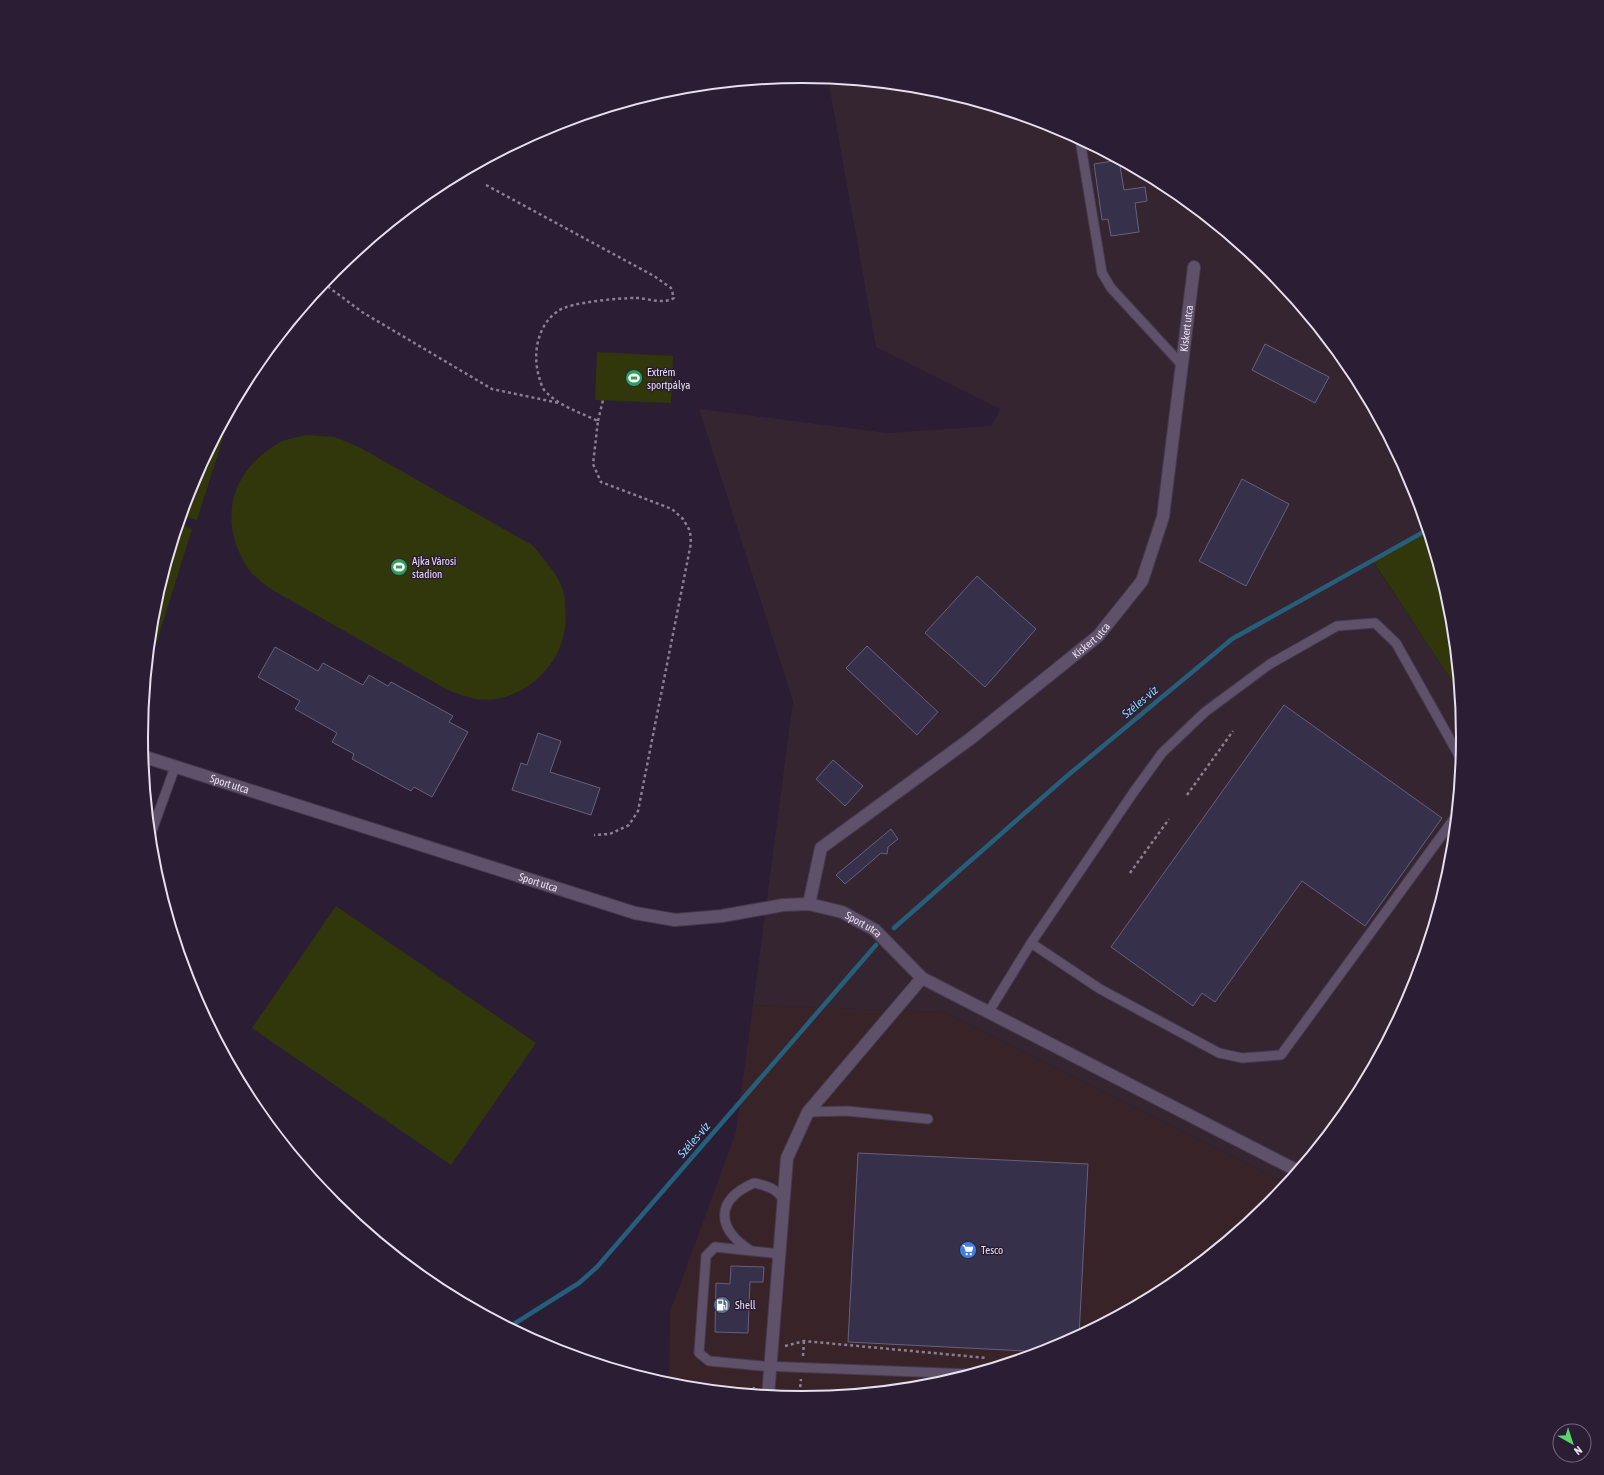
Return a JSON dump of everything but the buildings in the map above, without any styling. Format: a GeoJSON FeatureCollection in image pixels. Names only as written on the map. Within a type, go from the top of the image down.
{"type":"FeatureCollection","features":[{"type":"Feature","properties":{"kind":"street","name":"Kiskert utca"},"geometry":{"type":"LineString","coordinates":[[809,904],[821,848],[970,739],[1098,636],[1142,581],[1163,517],[1194,267]]}},
{"type":"Feature","properties":{"kind":"street","name":"Sport utca"},"geometry":{"type":"LineString","coordinates":[[148,758],[635,913],[675,920],[722,916],[783,905],[809,904],[842,912],[875,930],[922,978],[1294,1169]]}},
{"type":"Feature","properties":{"kind":"street"},"geometry":{"type":"LineString","coordinates":[[768,1391],[788,1158],[808,1112],[922,978]]}},
{"type":"Feature","properties":{"kind":"lane"},"geometry":{"type":"LineString","coordinates":[[1081,146],[1102,274],[1110,288],[1182,365]]}},
{"type":"Feature","properties":{"kind":"lane"},"geometry":{"type":"LineString","coordinates":[[988,1013],[1031,943],[1162,753],[1206,712],[1270,664],[1337,626],[1375,623],[1396,643],[1456,750]]}},
{"type":"Feature","properties":{"kind":"lane"},"geometry":{"type":"LineString","coordinates":[[154,826],[175,767]]}},
{"type":"Feature","properties":{"kind":"lane"},"geometry":{"type":"LineString","coordinates":[[1031,943],[1100,989],[1219,1054],[1242,1058],[1281,1055],[1451,823]]}},
{"type":"Feature","properties":{"kind":"lane"},"geometry":{"type":"LineString","coordinates":[[808,1112],[847,1111],[928,1119]]}},
{"type":"Feature","properties":{"kind":"lane"},"geometry":{"type":"LineString","coordinates":[[751,1251],[731,1236],[726,1224],[725,1209],[732,1196],[754,1183],[770,1186],[780,1193],[784,1201]]}},
{"type":"Feature","properties":{"kind":"lane"},"geometry":{"type":"LineString","coordinates":[[780,1254],[715,1247],[706,1256],[699,1353],[709,1361],[771,1367],[822,1367],[956,1373]]}},
{"type":"Feature","properties":{"kind":"path"},"geometry":{"type":"LineString","coordinates":[[486,185],[654,276],[671,288],[674,298],[667,302],[636,298],[585,302],[558,310],[545,324],[536,347],[537,370],[544,389],[560,403]]}},
{"type":"Feature","properties":{"kind":"path"},"geometry":{"type":"LineString","coordinates":[[328,287],[362,312],[492,389],[560,403],[598,421]]}},
{"type":"Feature","properties":{"kind":"path"},"geometry":{"type":"LineString","coordinates":[[594,835],[610,834],[629,825],[638,811],[691,543],[690,531],[683,519],[672,509],[601,482],[594,464],[598,421],[603,400]]}},
{"type":"Feature","properties":{"kind":"path"},"geometry":{"type":"LineString","coordinates":[[1187,795],[1233,731]]}},
{"type":"Feature","properties":{"kind":"path"},"geometry":{"type":"LineString","coordinates":[[1130,873],[1170,819]]}},
{"type":"Feature","properties":{"kind":"path"},"geometry":{"type":"LineString","coordinates":[[772,1349],[804,1341],[987,1358]]}},
{"type":"Feature","properties":{"kind":"path"},"geometry":{"type":"LineString","coordinates":[[753,1390],[754,1386]]}},
{"type":"Feature","properties":{"kind":"shaded area"},"geometry":{"type":"Polygon","coordinates":[[[829,84],[887,89],[930,96],[971,105],[1012,118],[1091,150],[1166,193],[1234,245],[1294,306],[1321,339],[1346,374],[1369,410],[1389,448],[1407,487],[1424,534],[1373,562],[1454,684],[1456,738],[1455,780],[1451,823],[1444,865],[1422,948],[1407,988],[1389,1027],[1369,1065],[1346,1101],[1321,1136],[1283,1181],[944,1012],[753,1005],[793,701],[699,409],[888,433],[991,426],[1000,409],[876,347],[829,84]]]}},
{"type":"Feature","properties":{"kind":"shaded area"},"geometry":{"type":"Polygon","coordinates":[[[753,1005],[944,1012],[1283,1181],[1234,1230],[1166,1282],[1091,1325],[1052,1342],[971,1370],[930,1379],[845,1391],[759,1391],[669,1378],[670,1312],[736,1132],[753,1005]]]}},
{"type":"Feature","properties":{"kind":"green space","name":"Extrém sportpálya"},"geometry":{"type":"Polygon","coordinates":[[[597,352],[673,356],[671,403],[595,400],[597,352]]]}},
{"type":"Feature","properties":{"kind":"green space"},"geometry":{"type":"Polygon","coordinates":[[[226,426],[197,520],[186,517],[197,487],[226,426]]]}},
{"type":"Feature","properties":{"kind":"green space","name":"Ajka Városi stadion"},"geometry":{"type":"Polygon","coordinates":[[[306,435],[335,437],[359,447],[532,545],[550,566],[564,592],[565,600],[566,622],[563,638],[557,653],[539,678],[512,695],[496,699],[483,700],[458,694],[446,689],[269,588],[252,573],[238,550],[233,532],[231,515],[239,483],[248,469],[261,455],[280,442],[306,435]]]}},
{"type":"Feature","properties":{"kind":"green space"},"geometry":{"type":"Polygon","coordinates":[[[183,525],[192,529],[154,651],[160,610],[183,525]]]}},
{"type":"Feature","properties":{"kind":"green space"},"geometry":{"type":"Polygon","coordinates":[[[1424,534],[1444,610],[1451,652],[1454,684],[1373,561],[1424,534]]]}},
{"type":"Feature","properties":{"kind":"green space"},"geometry":{"type":"Polygon","coordinates":[[[336,906],[536,1043],[451,1165],[252,1028],[336,906]]]}},
{"type":"Feature","properties":{"kind":"waterway","name":"Széles-víz"},"geometry":{"type":"LineString","coordinates":[[894,928],[1067,776],[1232,639],[1423,532]]}},
{"type":"Feature","properties":{"kind":"waterway","name":"Széles-víz"},"geometry":{"type":"LineString","coordinates":[[513,1325],[579,1283],[597,1267],[876,945]]}},
{"type":"Feature","properties":{"kind":"place","name":"Extrém sportpálya"},"geometry":{"type":"Point","coordinates":[634,378]}},
{"type":"Feature","properties":{"kind":"place","name":"Ajka Városi stadion"},"geometry":{"type":"Point","coordinates":[399,567]}},
{"type":"Feature","properties":{"kind":"place","name":"Tesco"},"geometry":{"type":"Point","coordinates":[968,1250]}},
{"type":"Feature","properties":{"kind":"place","name":"Shell"},"geometry":{"type":"Point","coordinates":[722,1305]}}]}
